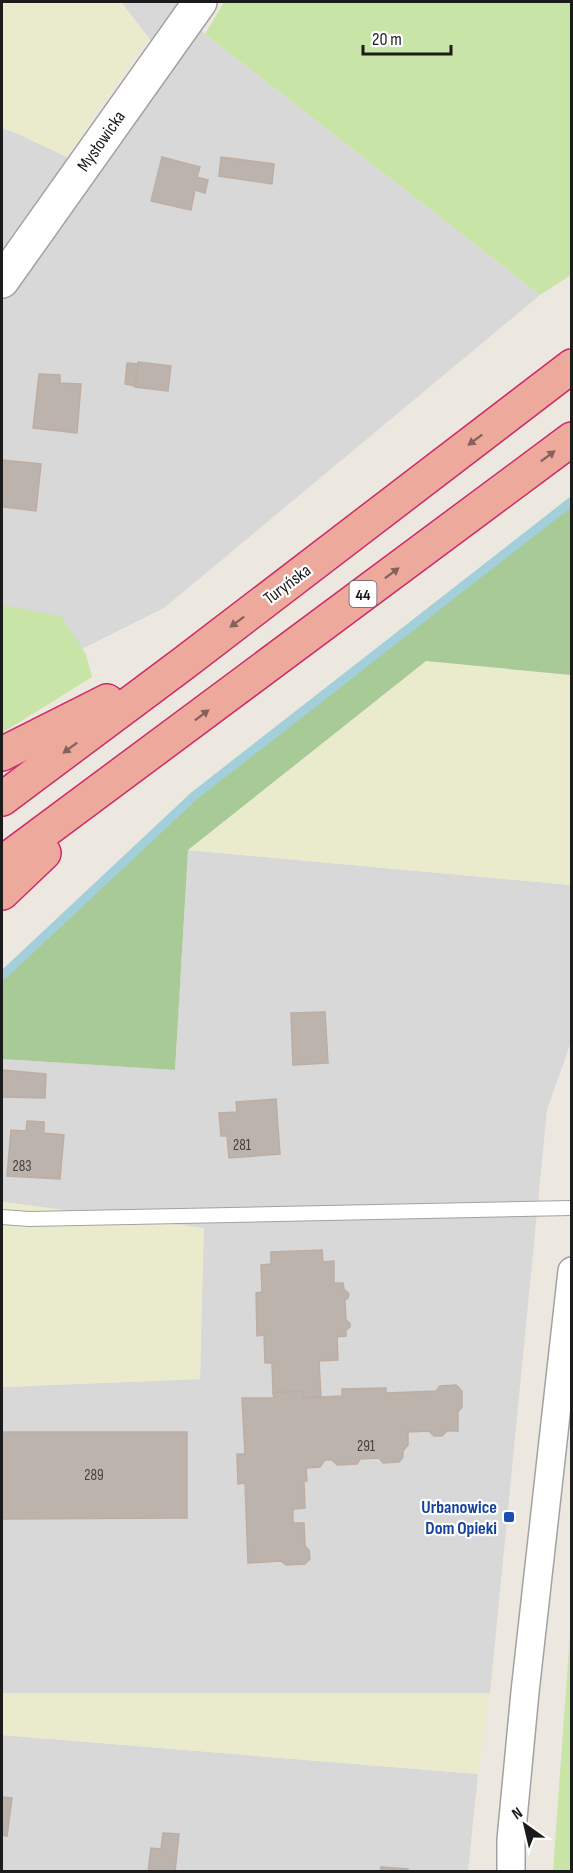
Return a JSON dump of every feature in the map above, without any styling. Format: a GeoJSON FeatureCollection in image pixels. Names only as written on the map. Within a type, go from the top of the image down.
{"type":"FeatureCollection","features":[{"type":"Feature","properties":{"kind":"highway","name":"Turyńska"},"geometry":{"type":"LineString","coordinates":[[2,800],[572,366]]}},
{"type":"Feature","properties":{"kind":"highway","name":"44"},"geometry":{"type":"LineString","coordinates":[[2,864],[572,439]]}},
{"type":"Feature","properties":{"kind":"highway"},"geometry":{"type":"LineString","coordinates":[[2,754],[184,663]]}},
{"type":"Feature","properties":{"kind":"highway"},"geometry":{"type":"LineString","coordinates":[[2,893],[155,750]]}},
{"type":"Feature","properties":{"kind":"street","name":"Mysłowicka"},"geometry":{"type":"LineString","coordinates":[[2,281],[200,2]]}},
{"type":"Feature","properties":{"kind":"street"},"geometry":{"type":"LineString","coordinates":[[511,1872],[511,1840],[525,1692],[572,1271]]}},
{"type":"Feature","properties":{"kind":"street"},"geometry":{"type":"LineString","coordinates":[[503,1872],[511,1840]]}},
{"type":"Feature","properties":{"kind":"lane"},"geometry":{"type":"LineString","coordinates":[[2,1217],[29,1219],[572,1208]]}},
{"type":"Feature","properties":{"kind":"shaded area"},"geometry":{"type":"Polygon","coordinates":[[[121,2],[200,2],[187,20],[540,295],[164,608],[2,689],[2,128],[85,163],[162,55],[121,2]]]}},
{"type":"Feature","properties":{"kind":"shaded area"},"geometry":{"type":"Polygon","coordinates":[[[188,850],[571,885],[571,1042],[547,1110],[490,1693],[2,1693],[2,1387],[200,1379],[203,1228],[2,1202],[2,1059],[175,1070],[188,850]]]}},
{"type":"Feature","properties":{"kind":"shaded area"},"geometry":{"type":"Polygon","coordinates":[[[2,1735],[478,1774],[468,1871],[2,1871],[2,1735]]]}},
{"type":"Feature","properties":{"kind":"green space"},"geometry":{"type":"Polygon","coordinates":[[[2,2],[121,2],[148,37],[67,157],[2,128],[2,2]]]}},
{"type":"Feature","properties":{"kind":"green space"},"geometry":{"type":"Polygon","coordinates":[[[224,2],[571,2],[571,275],[540,295],[205,34],[224,2]]]}},
{"type":"Feature","properties":{"kind":"green space"},"geometry":{"type":"Polygon","coordinates":[[[571,498],[571,675],[426,661],[188,850],[175,1070],[2,1059],[2,972],[185,800],[571,498]]]}},
{"type":"Feature","properties":{"kind":"green space"},"geometry":{"type":"Polygon","coordinates":[[[2,605],[61,616],[86,654],[92,677],[2,733],[2,605]]]}},
{"type":"Feature","properties":{"kind":"green space"},"geometry":{"type":"Polygon","coordinates":[[[426,661],[571,675],[571,885],[188,850],[426,661]]]}},
{"type":"Feature","properties":{"kind":"green space"},"geometry":{"type":"Polygon","coordinates":[[[2,1202],[204,1228],[200,1379],[2,1387],[2,1202]]]}},
{"type":"Feature","properties":{"kind":"green space"},"geometry":{"type":"Polygon","coordinates":[[[571,1620],[571,1871],[553,1871],[571,1620]]]}},
{"type":"Feature","properties":{"kind":"green space"},"geometry":{"type":"Polygon","coordinates":[[[2,1693],[490,1693],[478,1774],[2,1735],[2,1693]]]}},
{"type":"Feature","properties":{"kind":"building"},"geometry":{"type":"Polygon","coordinates":[[[162,157],[200,167],[197,177],[208,180],[205,193],[195,190],[191,210],[151,201],[162,157]]]}},
{"type":"Feature","properties":{"kind":"building"},"geometry":{"type":"Polygon","coordinates":[[[221,157],[274,164],[272,184],[219,176],[221,157]]]}},
{"type":"Feature","properties":{"kind":"building"},"geometry":{"type":"Polygon","coordinates":[[[138,362],[171,366],[168,391],[135,387],[138,362]]]}},
{"type":"Feature","properties":{"kind":"building"},"geometry":{"type":"Polygon","coordinates":[[[127,363],[138,364],[135,386],[125,384],[127,363]]]}},
{"type":"Feature","properties":{"kind":"building"},"geometry":{"type":"Polygon","coordinates":[[[39,374],[60,375],[60,383],[81,384],[77,433],[33,428],[39,374]]]}},
{"type":"Feature","properties":{"kind":"building"},"geometry":{"type":"Polygon","coordinates":[[[2,460],[41,464],[36,511],[4,507],[2,460]]]}},
{"type":"Feature","properties":{"kind":"building"},"geometry":{"type":"Polygon","coordinates":[[[325,1012],[328,1063],[293,1065],[291,1013],[325,1012]]]}},
{"type":"Feature","properties":{"kind":"building"},"geometry":{"type":"Polygon","coordinates":[[[2,1070],[46,1074],[45,1098],[2,1097],[2,1070]]]}},
{"type":"Feature","properties":{"kind":"building"},"geometry":{"type":"Polygon","coordinates":[[[276,1099],[280,1154],[229,1158],[227,1136],[221,1136],[219,1113],[237,1112],[236,1102],[276,1099]]]}},
{"type":"Feature","properties":{"kind":"building"},"geometry":{"type":"Polygon","coordinates":[[[27,1121],[44,1122],[44,1133],[64,1135],[60,1179],[7,1176],[11,1130],[26,1131],[27,1121]]]}},
{"type":"Feature","properties":{"kind":"building"},"geometry":{"type":"Polygon","coordinates":[[[322,1250],[323,1262],[334,1261],[334,1283],[343,1283],[344,1289],[349,1294],[345,1300],[346,1320],[350,1323],[350,1327],[346,1330],[346,1336],[337,1337],[338,1360],[319,1361],[321,1397],[304,1398],[303,1391],[273,1393],[272,1363],[265,1363],[264,1335],[257,1336],[256,1293],[262,1292],[261,1265],[271,1264],[271,1252],[322,1250]]]}},
{"type":"Feature","properties":{"kind":"building"},"geometry":{"type":"Polygon","coordinates":[[[456,1385],[462,1391],[462,1407],[458,1412],[458,1431],[447,1431],[442,1436],[434,1436],[429,1431],[408,1432],[408,1445],[399,1462],[383,1463],[379,1458],[360,1459],[357,1464],[337,1465],[332,1460],[325,1460],[320,1467],[306,1468],[305,1508],[293,1509],[293,1523],[304,1523],[305,1546],[309,1550],[310,1559],[305,1564],[286,1565],[281,1561],[248,1563],[245,1483],[238,1484],[237,1454],[245,1454],[242,1398],[274,1398],[273,1393],[303,1391],[304,1398],[342,1396],[342,1389],[386,1388],[386,1393],[436,1391],[440,1386],[456,1385]]]}},
{"type":"Feature","properties":{"kind":"building"},"geometry":{"type":"Polygon","coordinates":[[[2,1432],[187,1432],[187,1518],[2,1519],[2,1432]]]}},
{"type":"Feature","properties":{"kind":"building"},"geometry":{"type":"Polygon","coordinates":[[[2,1797],[12,1798],[7,1836],[2,1835],[2,1797]]]}},
{"type":"Feature","properties":{"kind":"building"},"geometry":{"type":"Polygon","coordinates":[[[163,1833],[179,1834],[175,1872],[148,1872],[151,1848],[161,1849],[163,1833]]]}},
{"type":"Feature","properties":{"kind":"building"},"geometry":{"type":"Polygon","coordinates":[[[381,1867],[408,1869],[407,1872],[380,1872],[381,1867]]]}},
{"type":"Feature","properties":{"kind":"waterway"},"geometry":{"type":"LineString","coordinates":[[2,976],[194,796],[572,501]]}},
{"type":"Feature","properties":{"kind":"place","name":"Urbanowice Dom Opieki"},"geometry":{"type":"Point","coordinates":[509,1517]}}]}
